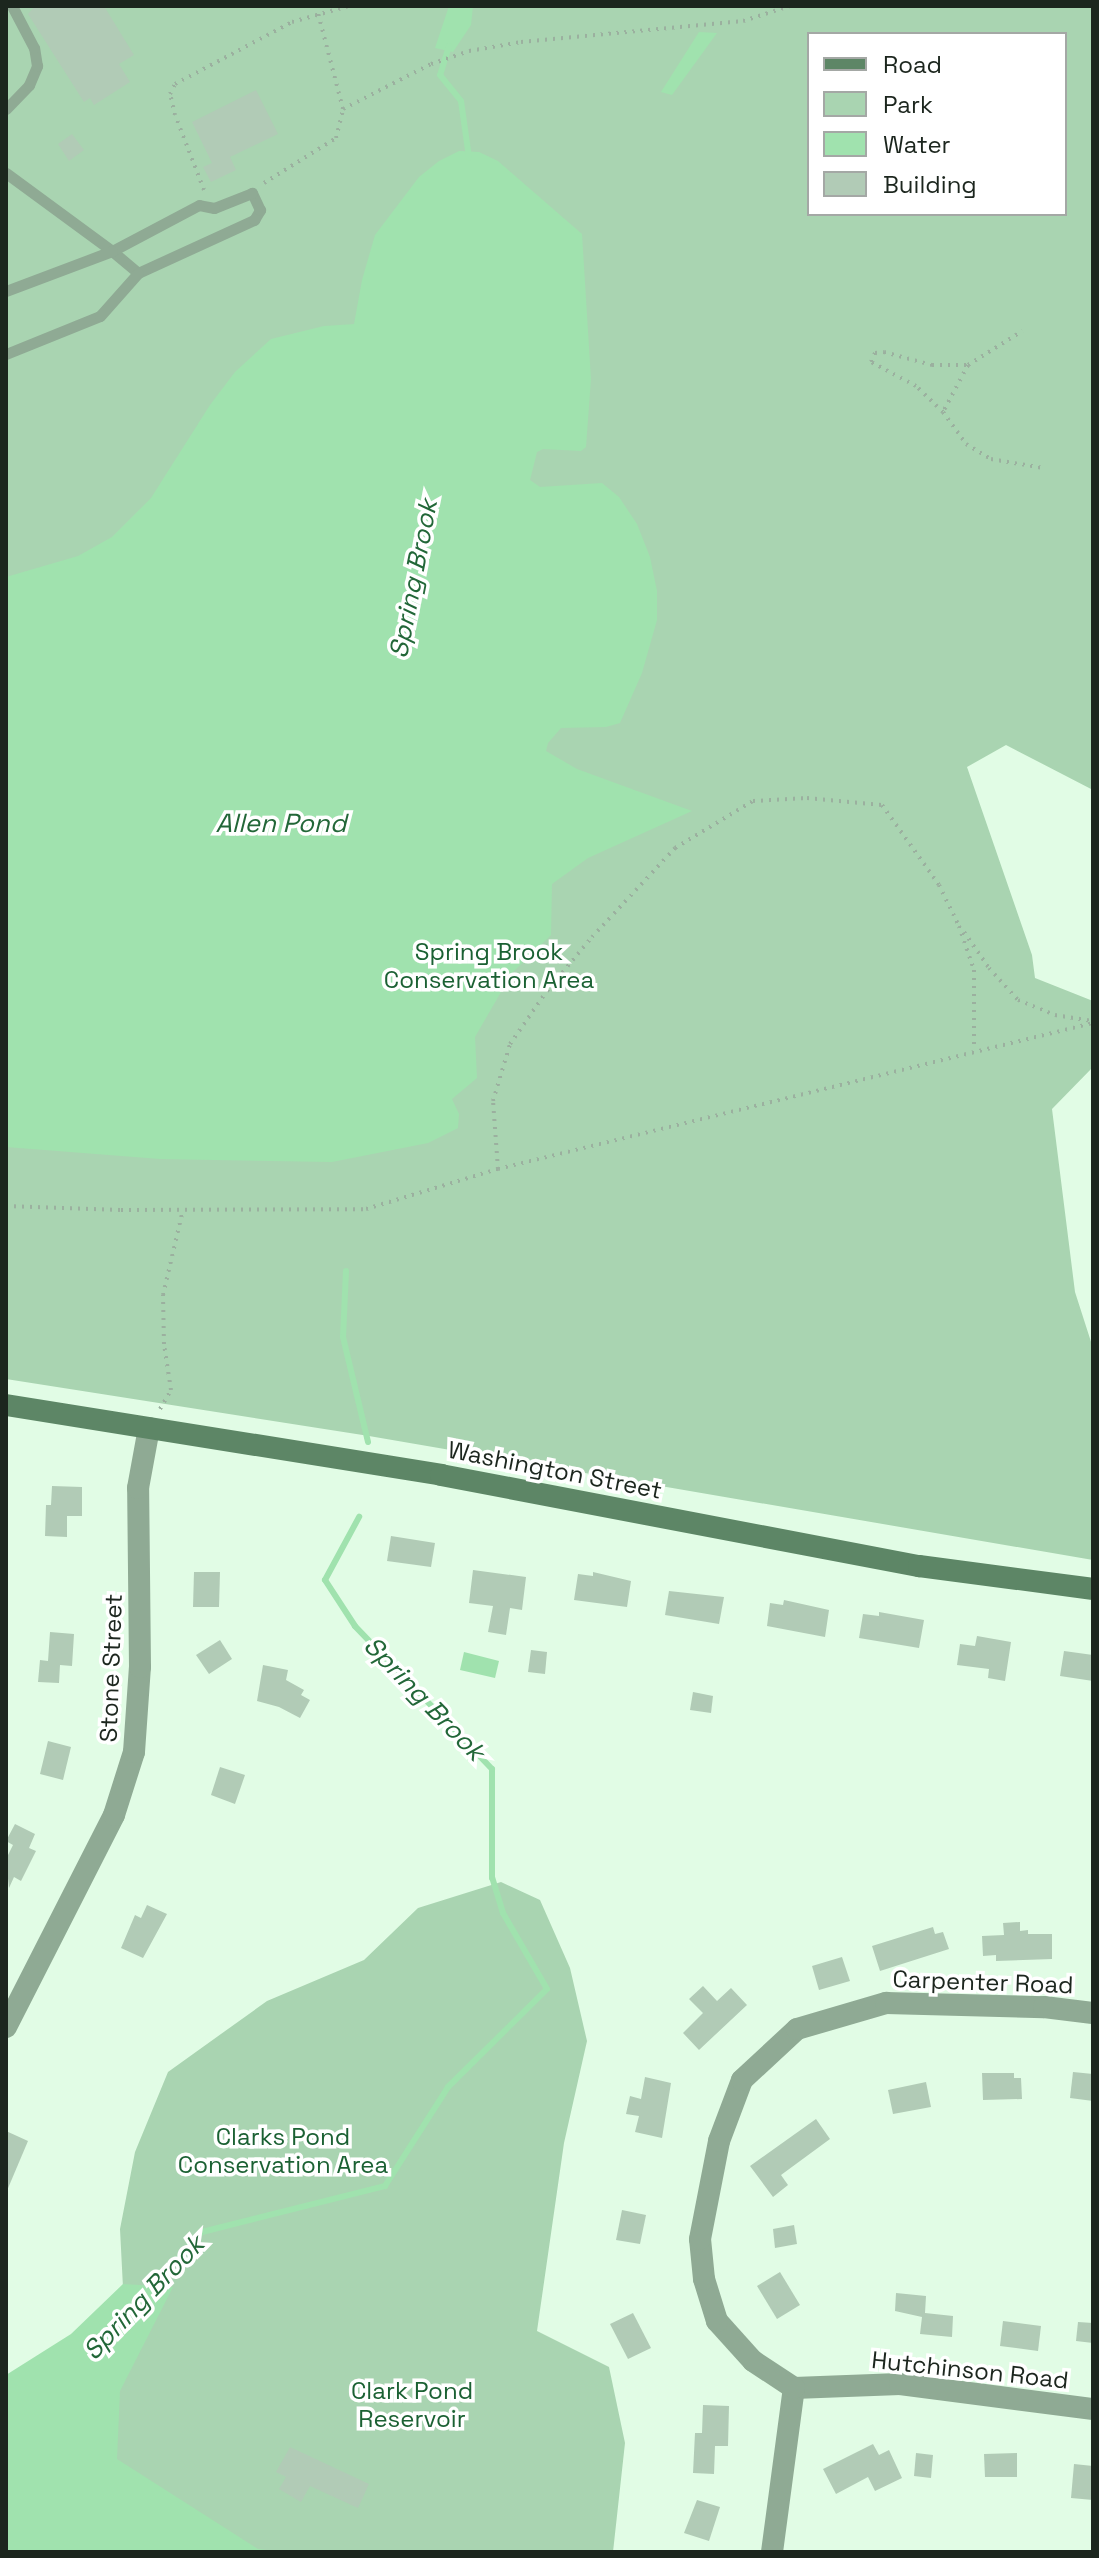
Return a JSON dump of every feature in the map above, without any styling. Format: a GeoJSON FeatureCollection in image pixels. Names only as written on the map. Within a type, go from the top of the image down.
{"type":"FeatureCollection","features":[{"type":"Feature","properties":{"kind":"main road","name":"Washington Street"},"geometry":{"type":"LineString","coordinates":[[6,1405],[441,1475],[919,1566],[1093,1589]]}},
{"type":"Feature","properties":{"kind":"street","name":"Stone Street"},"geometry":{"type":"LineString","coordinates":[[6,2027],[114,1815],[134,1752],[140,1667],[138,1488],[149,1428]]}},
{"type":"Feature","properties":{"kind":"street","name":"Carpenter Road"},"geometry":{"type":"LineString","coordinates":[[794,2388],[753,2361],[730,2339],[717,2321],[704,2279],[700,2239],[706,2191],[719,2141],[742,2080],[797,2029],[886,2003],[1044,2007],[1093,2013]]}},
{"type":"Feature","properties":{"kind":"street","name":"Hutchinson Road"},"geometry":{"type":"LineString","coordinates":[[794,2388],[900,2384],[1093,2409]]}},
{"type":"Feature","properties":{"kind":"street"},"geometry":{"type":"LineString","coordinates":[[772,2552],[794,2388]]}},
{"type":"Feature","properties":{"kind":"lane"},"geometry":{"type":"LineString","coordinates":[[6,109],[29,85],[37,66],[34,48],[12,6]]}},
{"type":"Feature","properties":{"kind":"lane"},"geometry":{"type":"LineString","coordinates":[[6,173],[138,273]]}},
{"type":"Feature","properties":{"kind":"lane"},"geometry":{"type":"LineString","coordinates":[[6,291],[112,251],[199,205],[214,208],[248,193],[258,201],[260,210],[254,220],[138,273],[100,316],[6,354]]}},
{"type":"Feature","properties":{"kind":"path"},"geometry":{"type":"LineString","coordinates":[[214,208],[191,161],[175,115],[170,94],[175,84],[292,22],[348,6]]}},
{"type":"Feature","properties":{"kind":"path"},"geometry":{"type":"LineString","coordinates":[[343,109],[431,64],[462,54],[521,42],[743,21],[790,6]]}},
{"type":"Feature","properties":{"kind":"path"},"geometry":{"type":"LineString","coordinates":[[248,193],[336,138],[343,109],[318,13]]}},
{"type":"Feature","properties":{"kind":"path"},"geometry":{"type":"LineString","coordinates":[[943,412],[968,365],[1022,331]]}},
{"type":"Feature","properties":{"kind":"path"},"geometry":{"type":"LineString","coordinates":[[968,365],[932,365],[884,352],[875,353],[871,362],[916,386],[943,412],[966,444],[991,459],[1043,468]]}},
{"type":"Feature","properties":{"kind":"path"},"geometry":{"type":"LineString","coordinates":[[498,1169],[493,1101],[510,1044],[583,947],[675,848],[753,801],[807,798],[882,805],[939,885],[959,926],[974,970],[974,1050]]}},
{"type":"Feature","properties":{"kind":"path"},"geometry":{"type":"LineString","coordinates":[[959,926],[989,968],[1018,1000],[1055,1015],[1093,1022]]}},
{"type":"Feature","properties":{"kind":"path"},"geometry":{"type":"LineString","coordinates":[[6,1206],[183,1210],[366,1209],[498,1169],[1093,1022]]}},
{"type":"Feature","properties":{"kind":"path"},"geometry":{"type":"LineString","coordinates":[[149,1428],[171,1390],[164,1344],[163,1295],[183,1210]]}},
{"type":"Feature","properties":{"kind":"green space","name":"Spring Brook Conservation Area"},"geometry":{"type":"Polygon","coordinates":[[[6,6],[1093,6],[1093,790],[1006,745],[967,767],[1032,955],[1035,978],[1093,1001],[1093,1067],[1052,1109],[1075,1292],[1093,1348],[1093,1560],[369,1436],[6,1379],[6,6]]]}},
{"type":"Feature","properties":{"kind":"green space"},"geometry":{"type":"Polygon","coordinates":[[[501,1882],[540,1900],[570,1968],[587,2041],[564,2143],[537,2331],[609,2367],[625,2443],[613,2552],[261,2552],[54,2430],[124,2307],[120,2229],[135,2152],[168,2072],[267,2001],[364,1960],[418,1908],[501,1882]]]}},
{"type":"Feature","properties":{"kind":"water"},"geometry":{"type":"Polygon","coordinates":[[[449,6],[473,6],[471,25],[453,52],[435,48],[449,6]]]}},
{"type":"Feature","properties":{"kind":"water"},"geometry":{"type":"Polygon","coordinates":[[[699,32],[717,33],[672,95],[661,92],[699,32]]]}},
{"type":"Feature","properties":{"kind":"water","name":"Allen Pond"},"geometry":{"type":"Polygon","coordinates":[[[459,151],[479,152],[498,161],[582,234],[591,379],[586,447],[581,451],[543,449],[537,452],[530,480],[540,487],[602,483],[619,497],[637,524],[650,557],[657,591],[657,620],[642,673],[620,723],[606,727],[561,728],[548,743],[546,751],[577,769],[692,811],[588,858],[552,884],[551,935],[512,973],[475,1037],[477,1078],[452,1099],[459,1114],[458,1128],[428,1143],[332,1162],[160,1159],[6,1147],[6,577],[78,556],[112,537],[151,498],[210,405],[235,372],[271,339],[324,326],[354,324],[375,235],[419,177],[439,161],[459,151]]]}},
{"type":"Feature","properties":{"kind":"water"},"geometry":{"type":"Polygon","coordinates":[[[464,1652],[499,1661],[495,1678],[460,1670],[464,1652]]]}},
{"type":"Feature","properties":{"kind":"water"},"geometry":{"type":"Polygon","coordinates":[[[123,2284],[173,2287],[120,2391],[117,2459],[258,2549],[282,2552],[6,2552],[6,2375],[71,2334],[123,2284]]]}},
{"type":"Feature","properties":{"kind":"building"},"geometry":{"type":"Polygon","coordinates":[[[35,6],[104,6],[134,55],[119,64],[130,82],[94,105],[90,98],[84,102],[28,14],[35,6]]]}},
{"type":"Feature","properties":{"kind":"building"},"geometry":{"type":"Polygon","coordinates":[[[256,90],[278,134],[230,157],[236,170],[211,182],[203,167],[212,163],[192,122],[256,90]]]}},
{"type":"Feature","properties":{"kind":"building"},"geometry":{"type":"Polygon","coordinates":[[[72,134],[84,150],[69,161],[58,144],[72,134]]]}},
{"type":"Feature","properties":{"kind":"building"},"geometry":{"type":"Polygon","coordinates":[[[52,1486],[82,1487],[82,1516],[67,1516],[67,1537],[45,1536],[46,1505],[51,1505],[52,1486]]]}},
{"type":"Feature","properties":{"kind":"building"},"geometry":{"type":"Polygon","coordinates":[[[391,1536],[435,1543],[431,1567],[387,1561],[391,1536]]]}},
{"type":"Feature","properties":{"kind":"building"},"geometry":{"type":"Polygon","coordinates":[[[473,1570],[526,1577],[522,1610],[510,1608],[506,1635],[488,1632],[493,1606],[469,1603],[473,1570]]]}},
{"type":"Feature","properties":{"kind":"building"},"geometry":{"type":"Polygon","coordinates":[[[194,1572],[220,1572],[219,1607],[193,1607],[194,1572]]]}},
{"type":"Feature","properties":{"kind":"building"},"geometry":{"type":"Polygon","coordinates":[[[593,1572],[631,1581],[627,1607],[574,1600],[578,1574],[593,1576],[593,1572]]]}},
{"type":"Feature","properties":{"kind":"building"},"geometry":{"type":"Polygon","coordinates":[[[669,1591],[724,1597],[719,1624],[665,1615],[669,1591]]]}},
{"type":"Feature","properties":{"kind":"building"},"geometry":{"type":"Polygon","coordinates":[[[784,1600],[829,1610],[825,1637],[767,1626],[770,1603],[783,1605],[784,1600]]]}},
{"type":"Feature","properties":{"kind":"building"},"geometry":{"type":"Polygon","coordinates":[[[879,1612],[924,1620],[919,1648],[859,1638],[863,1614],[879,1616],[879,1612]]]}},
{"type":"Feature","properties":{"kind":"building"},"geometry":{"type":"Polygon","coordinates":[[[50,1632],[74,1634],[72,1666],[60,1665],[59,1683],[38,1682],[40,1660],[48,1661],[50,1632]]]}},
{"type":"Feature","properties":{"kind":"building"},"geometry":{"type":"Polygon","coordinates":[[[977,1636],[1011,1642],[1005,1681],[988,1678],[989,1669],[957,1665],[960,1644],[975,1646],[977,1636]]]}},
{"type":"Feature","properties":{"kind":"building"},"geometry":{"type":"Polygon","coordinates":[[[220,1640],[232,1659],[209,1674],[196,1655],[220,1640]]]}},
{"type":"Feature","properties":{"kind":"building"},"geometry":{"type":"Polygon","coordinates":[[[531,1650],[547,1652],[545,1674],[528,1672],[531,1650]]]}},
{"type":"Feature","properties":{"kind":"building"},"geometry":{"type":"Polygon","coordinates":[[[1064,1651],[1093,1655],[1093,1681],[1060,1676],[1064,1651]]]}},
{"type":"Feature","properties":{"kind":"building"},"geometry":{"type":"Polygon","coordinates":[[[263,1665],[288,1670],[286,1680],[304,1690],[301,1695],[310,1700],[300,1718],[279,1707],[257,1701],[263,1665]]]}},
{"type":"Feature","properties":{"kind":"building"},"geometry":{"type":"Polygon","coordinates":[[[693,1692],[713,1696],[711,1713],[690,1710],[693,1692]]]}},
{"type":"Feature","properties":{"kind":"building"},"geometry":{"type":"Polygon","coordinates":[[[48,1741],[71,1747],[63,1780],[40,1774],[48,1741]]]}},
{"type":"Feature","properties":{"kind":"building"},"geometry":{"type":"Polygon","coordinates":[[[220,1767],[245,1775],[235,1804],[211,1795],[220,1767]]]}},
{"type":"Feature","properties":{"kind":"building"},"geometry":{"type":"Polygon","coordinates":[[[15,1824],[35,1834],[29,1848],[36,1851],[21,1881],[14,1877],[9,1888],[6,1859],[13,1845],[6,1841],[15,1824]]]}},
{"type":"Feature","properties":{"kind":"building"},"geometry":{"type":"Polygon","coordinates":[[[147,1905],[167,1914],[143,1958],[121,1948],[135,1915],[141,1918],[147,1905]]]}},
{"type":"Feature","properties":{"kind":"building"},"geometry":{"type":"Polygon","coordinates":[[[1020,1922],[1020,1931],[1028,1930],[1028,1934],[1052,1934],[1052,1959],[996,1961],[996,1955],[983,1956],[982,1936],[1004,1935],[1003,1923],[1020,1922]]]}},
{"type":"Feature","properties":{"kind":"building"},"geometry":{"type":"Polygon","coordinates":[[[933,1927],[935,1934],[943,1932],[949,1949],[880,1971],[872,1946],[933,1927]]]}},
{"type":"Feature","properties":{"kind":"building"},"geometry":{"type":"Polygon","coordinates":[[[842,1957],[850,1981],[819,1990],[812,1966],[842,1957]]]}},
{"type":"Feature","properties":{"kind":"building"},"geometry":{"type":"Polygon","coordinates":[[[703,1986],[717,2001],[731,1988],[747,2005],[699,2050],[683,2033],[703,2013],[689,1999],[703,1986]]]}},
{"type":"Feature","properties":{"kind":"building"},"geometry":{"type":"Polygon","coordinates":[[[1073,2072],[1093,2074],[1093,2101],[1070,2098],[1073,2072]]]}},
{"type":"Feature","properties":{"kind":"building"},"geometry":{"type":"Polygon","coordinates":[[[982,2073],[1014,2073],[1014,2078],[1021,2078],[1022,2099],[983,2100],[982,2073]]]}},
{"type":"Feature","properties":{"kind":"building"},"geometry":{"type":"Polygon","coordinates":[[[645,2077],[671,2083],[662,2138],[635,2132],[639,2116],[626,2114],[630,2096],[641,2099],[645,2077]]]}},
{"type":"Feature","properties":{"kind":"building"},"geometry":{"type":"Polygon","coordinates":[[[926,2082],[931,2107],[893,2114],[888,2090],[926,2082]]]}},
{"type":"Feature","properties":{"kind":"building"},"geometry":{"type":"Polygon","coordinates":[[[816,2119],[830,2139],[781,2175],[788,2185],[773,2197],[750,2166],[816,2119]]]}},
{"type":"Feature","properties":{"kind":"building"},"geometry":{"type":"Polygon","coordinates":[[[6,2131],[28,2141],[6,2193],[6,2131]]]}},
{"type":"Feature","properties":{"kind":"building"},"geometry":{"type":"Polygon","coordinates":[[[622,2210],[646,2215],[640,2244],[616,2240],[622,2210]]]}},
{"type":"Feature","properties":{"kind":"building"},"geometry":{"type":"Polygon","coordinates":[[[794,2225],[797,2244],[775,2248],[773,2229],[794,2225]]]}},
{"type":"Feature","properties":{"kind":"building"},"geometry":{"type":"Polygon","coordinates":[[[780,2272],[800,2305],[777,2319],[757,2286],[780,2272]]]}},
{"type":"Feature","properties":{"kind":"building"},"geometry":{"type":"Polygon","coordinates":[[[896,2293],[926,2296],[925,2313],[953,2316],[952,2337],[920,2334],[922,2317],[895,2311],[896,2293]]]}},
{"type":"Feature","properties":{"kind":"building"},"geometry":{"type":"Polygon","coordinates":[[[633,2313],[651,2348],[628,2359],[610,2324],[633,2313]]]}},
{"type":"Feature","properties":{"kind":"building"},"geometry":{"type":"Polygon","coordinates":[[[1003,2321],[1041,2326],[1038,2351],[1000,2346],[1003,2321]]]}},
{"type":"Feature","properties":{"kind":"building"},"geometry":{"type":"Polygon","coordinates":[[[1078,2322],[1093,2323],[1093,2343],[1076,2341],[1078,2322]]]}},
{"type":"Feature","properties":{"kind":"building"},"geometry":{"type":"Polygon","coordinates":[[[703,2405],[729,2406],[728,2446],[715,2446],[714,2474],[693,2473],[695,2433],[702,2433],[703,2405]]]}},
{"type":"Feature","properties":{"kind":"building"},"geometry":{"type":"Polygon","coordinates":[[[873,2444],[879,2455],[889,2450],[902,2478],[875,2491],[868,2477],[836,2494],[823,2469],[873,2444]]]}},
{"type":"Feature","properties":{"kind":"building"},"geometry":{"type":"Polygon","coordinates":[[[290,2447],[369,2484],[358,2508],[310,2486],[301,2502],[279,2489],[286,2477],[276,2472],[290,2447]]]}},
{"type":"Feature","properties":{"kind":"building"},"geometry":{"type":"Polygon","coordinates":[[[916,2453],[933,2455],[931,2478],[914,2476],[916,2453]]]}},
{"type":"Feature","properties":{"kind":"building"},"geometry":{"type":"Polygon","coordinates":[[[1017,2453],[1017,2477],[985,2477],[984,2454],[1017,2453]]]}},
{"type":"Feature","properties":{"kind":"building"},"geometry":{"type":"Polygon","coordinates":[[[1074,2464],[1093,2466],[1093,2500],[1071,2498],[1074,2464]]]}},
{"type":"Feature","properties":{"kind":"building"},"geometry":{"type":"Polygon","coordinates":[[[697,2500],[720,2507],[709,2541],[684,2533],[697,2500]]]}},
{"type":"Feature","properties":{"kind":"waterway","name":"Spring Brook"},"geometry":{"type":"LineString","coordinates":[[449,46],[440,75],[461,101],[469,157]]}},
{"type":"Feature","properties":{"kind":"waterway","name":"Spring Brook"},"geometry":{"type":"LineString","coordinates":[[346,1271],[343,1337],[368,1442]]}},
{"type":"Feature","properties":{"kind":"waterway","name":"Spring Brook"},"geometry":{"type":"LineString","coordinates":[[151,2289],[202,2232],[385,2186],[448,2087],[547,1989],[503,1913],[492,1878],[492,1769],[355,1626],[325,1580],[359,1517]]}},
{"type":"Feature","properties":{"kind":"park label","name":"Clarks Pond Conservation Area"},"geometry":{"type":"Point","coordinates":[283,2151]}},
{"type":"Feature","properties":{"kind":"park label","name":"Clark Pond Reservoir"},"geometry":{"type":"Point","coordinates":[412,2405]}}]}
